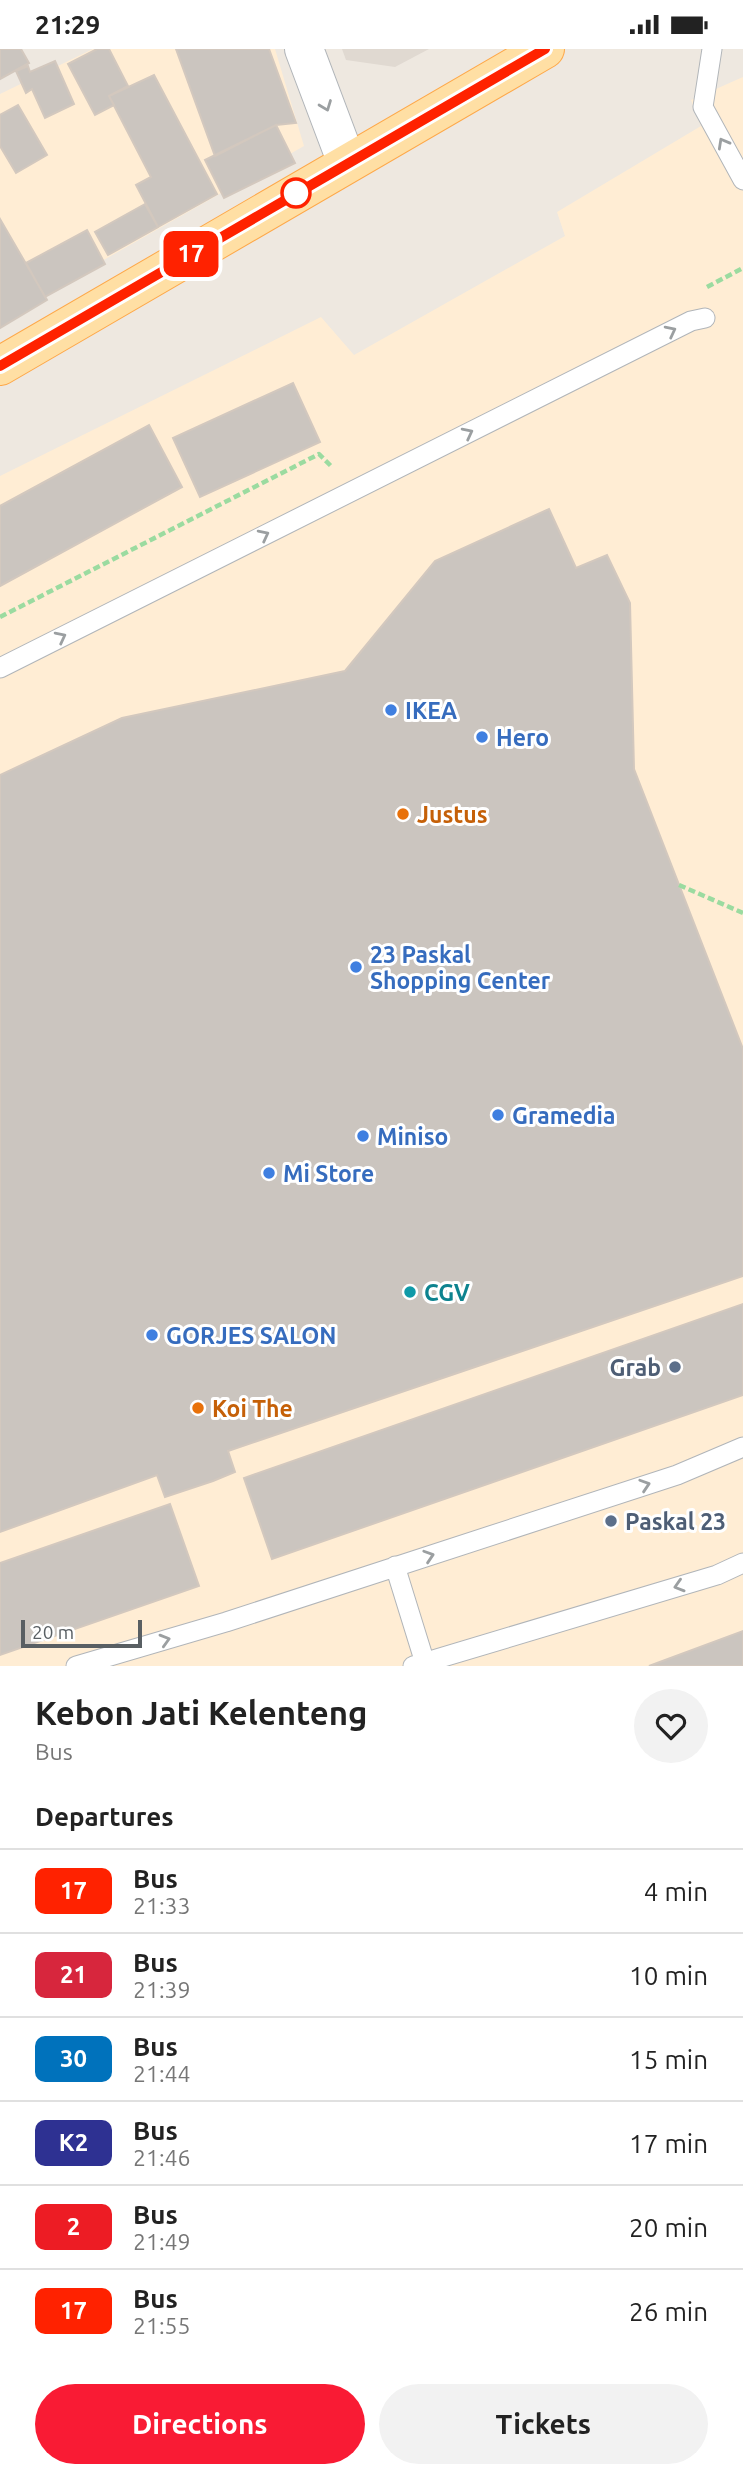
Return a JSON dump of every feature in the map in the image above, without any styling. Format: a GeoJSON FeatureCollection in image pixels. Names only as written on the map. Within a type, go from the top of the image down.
{"type":"FeatureCollection","features":[{"type":"Feature","properties":{"kind":"main road"},"geometry":{"type":"LineString","coordinates":[[0,366],[545,49]]}},
{"type":"Feature","properties":{"kind":"street"},"geometry":{"type":"LineString","coordinates":[[305,49],[347,163]]}},
{"type":"Feature","properties":{"kind":"lane"},"geometry":{"type":"LineString","coordinates":[[712,49],[703,107],[743,180]]}},
{"type":"Feature","properties":{"kind":"lane"},"geometry":{"type":"LineString","coordinates":[[0,668],[691,321],[705,318]]}},
{"type":"Feature","properties":{"kind":"lane"},"geometry":{"type":"LineString","coordinates":[[76,1666],[226,1622],[677,1475],[743,1447]]}},
{"type":"Feature","properties":{"kind":"lane"},"geometry":{"type":"LineString","coordinates":[[395,1566],[419,1664],[717,1574],[743,1563]]}},
{"type":"Feature","properties":{"kind":"path"},"geometry":{"type":"LineString","coordinates":[[679,885],[743,913]]}},
{"type":"Feature","properties":{"kind":"shaded area"},"geometry":{"type":"Polygon","coordinates":[[[93,49],[275,49],[304,146],[0,319],[0,94],[93,49]]]}},
{"type":"Feature","properties":{"kind":"shaded area"},"geometry":{"type":"Polygon","coordinates":[[[342,49],[429,49],[395,67],[346,60],[342,49]]]}},
{"type":"Feature","properties":{"kind":"shaded area"},"geometry":{"type":"Polygon","coordinates":[[[743,77],[743,1666],[0,1666],[0,476],[321,317],[354,355],[565,236],[557,212],[701,126],[691,100],[743,77]]]}},
{"type":"Feature","properties":{"kind":"building"},"geometry":{"type":"Polygon","coordinates":[[[0,49],[21,49],[29,63],[0,79],[0,49]]]}},
{"type":"Feature","properties":{"kind":"building"},"geometry":{"type":"Polygon","coordinates":[[[97,49],[109,49],[128,86],[109,96],[114,105],[95,115],[68,64],[97,49]]]}},
{"type":"Feature","properties":{"kind":"building"},"geometry":{"type":"Polygon","coordinates":[[[176,49],[269,49],[296,123],[276,125],[215,156],[176,49]]]}},
{"type":"Feature","properties":{"kind":"building"},"geometry":{"type":"Polygon","coordinates":[[[55,61],[74,104],[45,118],[32,89],[26,93],[16,71],[28,66],[30,72],[55,61]]]}},
{"type":"Feature","properties":{"kind":"building"},"geometry":{"type":"Polygon","coordinates":[[[154,75],[217,194],[158,227],[136,185],[151,177],[109,96],[154,75]]]}},
{"type":"Feature","properties":{"kind":"building"},"geometry":{"type":"Polygon","coordinates":[[[18,105],[47,155],[16,173],[0,146],[0,115],[18,105]]]}},
{"type":"Feature","properties":{"kind":"building"},"geometry":{"type":"Polygon","coordinates":[[[276,125],[295,163],[224,198],[205,160],[276,125]]]}},
{"type":"Feature","properties":{"kind":"building"},"geometry":{"type":"Polygon","coordinates":[[[145,204],[158,227],[108,255],[95,232],[145,204]]]}},
{"type":"Feature","properties":{"kind":"building"},"geometry":{"type":"Polygon","coordinates":[[[0,219],[47,300],[0,328],[0,219]]]}},
{"type":"Feature","properties":{"kind":"building"},"geometry":{"type":"Polygon","coordinates":[[[87,230],[105,264],[45,297],[26,263],[87,230]]]}},
{"type":"Feature","properties":{"kind":"building"},"geometry":{"type":"Polygon","coordinates":[[[293,383],[320,442],[200,497],[173,438],[293,383]]]}},
{"type":"Feature","properties":{"kind":"building"},"geometry":{"type":"Polygon","coordinates":[[[149,425],[182,487],[0,586],[0,506],[149,425]]]}},
{"type":"Feature","properties":{"kind":"building","name":"23 Paskal Shopping Center"},"geometry":{"type":"Polygon","coordinates":[[[549,509],[576,568],[607,555],[630,603],[634,769],[743,1049],[743,1276],[228,1451],[235,1472],[213,1481],[165,1497],[157,1475],[0,1532],[0,775],[122,718],[345,671],[435,561],[549,509]]]}},
{"type":"Feature","properties":{"kind":"building"},"geometry":{"type":"Polygon","coordinates":[[[743,1304],[743,1395],[272,1559],[244,1478],[743,1304]]]}},
{"type":"Feature","properties":{"kind":"building"},"geometry":{"type":"Polygon","coordinates":[[[170,1504],[199,1586],[0,1655],[0,1563],[170,1504]]]}},
{"type":"Feature","properties":{"kind":"building"},"geometry":{"type":"Polygon","coordinates":[[[743,1631],[743,1666],[649,1666],[743,1631]]]}},
{"type":"Feature","properties":{"kind":"bus line","name":"17"},"geometry":{"type":"LineString","coordinates":[[0,366],[545,49]]}},
{"type":"Feature","properties":{"kind":"place","name":"IKEA"},"geometry":{"type":"Point","coordinates":[391,710]}},
{"type":"Feature","properties":{"kind":"place","name":"Hero"},"geometry":{"type":"Point","coordinates":[482,737]}},
{"type":"Feature","properties":{"kind":"place","name":"Justus"},"geometry":{"type":"Point","coordinates":[403,814]}},
{"type":"Feature","properties":{"kind":"place","name":"23 Paskal Shopping Center"},"geometry":{"type":"Point","coordinates":[356,967]}},
{"type":"Feature","properties":{"kind":"place","name":"Gramedia"},"geometry":{"type":"Point","coordinates":[498,1115]}},
{"type":"Feature","properties":{"kind":"place","name":"Miniso"},"geometry":{"type":"Point","coordinates":[363,1136]}},
{"type":"Feature","properties":{"kind":"place","name":"Mi Store"},"geometry":{"type":"Point","coordinates":[269,1173]}},
{"type":"Feature","properties":{"kind":"place","name":"CGV"},"geometry":{"type":"Point","coordinates":[410,1292]}},
{"type":"Feature","properties":{"kind":"place","name":"GORJES SALON"},"geometry":{"type":"Point","coordinates":[152,1335]}},
{"type":"Feature","properties":{"kind":"place","name":"Grab"},"geometry":{"type":"Point","coordinates":[675,1367]}},
{"type":"Feature","properties":{"kind":"place","name":"Koi The"},"geometry":{"type":"Point","coordinates":[198,1408]}},
{"type":"Feature","properties":{"kind":"place","name":"Paskal 23"},"geometry":{"type":"Point","coordinates":[611,1521]}}]}
